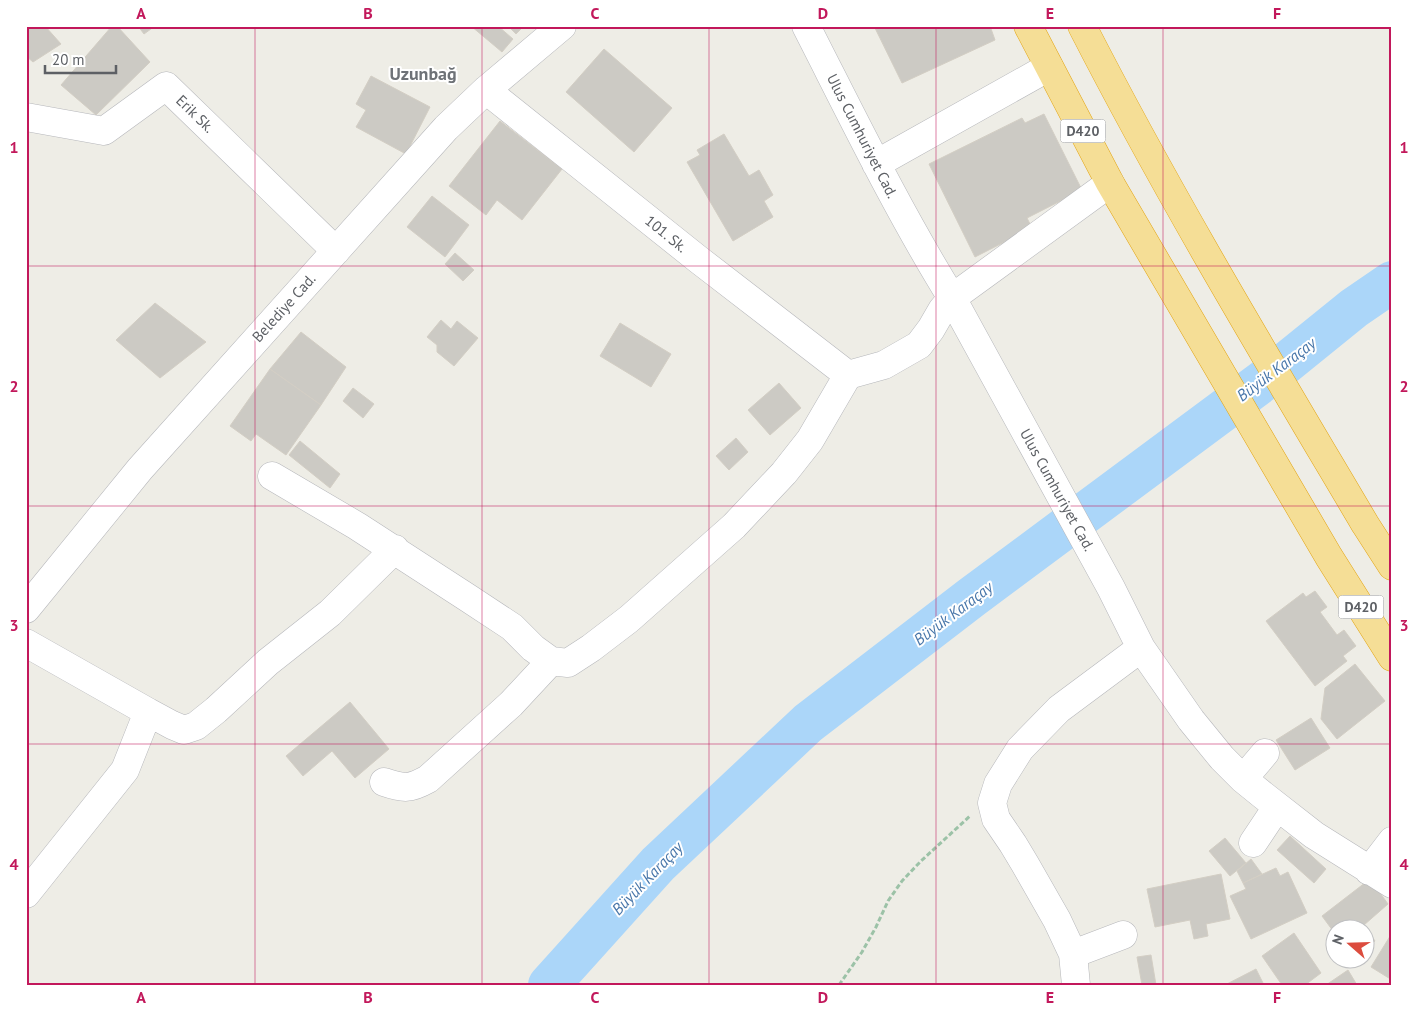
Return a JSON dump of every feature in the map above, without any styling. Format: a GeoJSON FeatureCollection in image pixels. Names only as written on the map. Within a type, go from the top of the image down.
{"type":"FeatureCollection","features":[{"type":"Feature","properties":{"kind":"highway","name":"D420"},"geometry":{"type":"LineString","coordinates":[[1028,26],[1110,182],[1329,557],[1392,657]]}},
{"type":"Feature","properties":{"kind":"highway"},"geometry":{"type":"LineString","coordinates":[[1082,26],[1171,193],[1365,524],[1392,566]]}},
{"type":"Feature","properties":{"kind":"street","name":"Belediye Cad."},"geometry":{"type":"LineString","coordinates":[[26,609],[140,469],[446,128],[486,90],[562,26]]}},
{"type":"Feature","properties":{"kind":"street","name":"Ulus Cumhuriyet Cad."},"geometry":{"type":"LineString","coordinates":[[806,26],[876,164],[925,254],[952,298],[1111,588],[1141,648],[1160,677],[1206,739],[1243,779],[1314,835],[1380,878]]}},
{"type":"Feature","properties":{"kind":"street"},"geometry":{"type":"LineString","coordinates":[[876,164],[1049,67]]}},
{"type":"Feature","properties":{"kind":"street","name":"Erik Sk."},"geometry":{"type":"LineString","coordinates":[[26,117],[104,131],[166,86],[336,251]]}},
{"type":"Feature","properties":{"kind":"street","name":"101. Sk."},"geometry":{"type":"LineString","coordinates":[[486,90],[691,254],[848,375]]}},
{"type":"Feature","properties":{"kind":"street"},"geometry":{"type":"LineString","coordinates":[[272,476],[357,526],[512,627],[533,648],[551,661],[568,663],[629,619],[734,526],[784,473],[810,440],[848,375],[884,365],[919,345],[952,298],[1110,182]]}},
{"type":"Feature","properties":{"kind":"street"},"geometry":{"type":"LineString","coordinates":[[26,643],[148,712],[184,730],[196,726],[216,710],[268,662],[330,613],[394,550]]}},
{"type":"Feature","properties":{"kind":"street"},"geometry":{"type":"LineString","coordinates":[[1076,985],[1073,954],[1048,904],[996,819],[992,803],[998,784],[1020,749],[1059,709],[1141,648]]}},
{"type":"Feature","properties":{"kind":"street"},"geometry":{"type":"LineString","coordinates":[[384,782],[398,787],[414,787],[428,779],[511,704],[551,661]]}},
{"type":"Feature","properties":{"kind":"street"},"geometry":{"type":"LineString","coordinates":[[26,894],[125,770],[148,712]]}},
{"type":"Feature","properties":{"kind":"street"},"geometry":{"type":"LineString","coordinates":[[1243,779],[1265,752]]}},
{"type":"Feature","properties":{"kind":"street"},"geometry":{"type":"LineString","coordinates":[[1253,842],[1277,806]]}},
{"type":"Feature","properties":{"kind":"street"},"geometry":{"type":"LineString","coordinates":[[1380,878],[1392,841]]}},
{"type":"Feature","properties":{"kind":"street"},"geometry":{"type":"LineString","coordinates":[[1073,954],[1123,935]]}},
{"type":"Feature","properties":{"kind":"path"},"geometry":{"type":"LineString","coordinates":[[839,985],[862,952],[888,901],[902,881],[964,820],[992,803]]}},
{"type":"Feature","properties":{"kind":"building"},"geometry":{"type":"Polygon","coordinates":[[[26,26],[45,26],[61,44],[33,62],[26,56],[26,26]]]}},
{"type":"Feature","properties":{"kind":"building"},"geometry":{"type":"Polygon","coordinates":[[[112,26],[117,26],[150,62],[96,115],[61,85],[112,26]]]}},
{"type":"Feature","properties":{"kind":"building"},"geometry":{"type":"Polygon","coordinates":[[[138,26],[155,26],[144,34],[138,26]]]}},
{"type":"Feature","properties":{"kind":"building"},"geometry":{"type":"Polygon","coordinates":[[[471,26],[498,26],[513,39],[502,52],[471,26]]]}},
{"type":"Feature","properties":{"kind":"building"},"geometry":{"type":"Polygon","coordinates":[[[508,26],[524,26],[516,34],[508,26]]]}},
{"type":"Feature","properties":{"kind":"building"},"geometry":{"type":"Polygon","coordinates":[[[874,26],[990,26],[995,40],[902,83],[874,26]]]}},
{"type":"Feature","properties":{"kind":"building"},"geometry":{"type":"Polygon","coordinates":[[[604,49],[672,108],[634,152],[566,92],[604,49]]]}},
{"type":"Feature","properties":{"kind":"building"},"geometry":{"type":"Polygon","coordinates":[[[371,76],[430,107],[406,154],[356,127],[366,110],[356,104],[371,76]]]}},
{"type":"Feature","properties":{"kind":"building"},"geometry":{"type":"Polygon","coordinates":[[[1044,114],[1082,190],[1027,218],[1032,228],[975,257],[929,164],[1022,118],[1025,123],[1044,114]]]}},
{"type":"Feature","properties":{"kind":"building"},"geometry":{"type":"Polygon","coordinates":[[[500,121],[562,169],[522,220],[497,200],[486,215],[449,186],[500,121]]]}},
{"type":"Feature","properties":{"kind":"building"},"geometry":{"type":"Polygon","coordinates":[[[724,134],[749,176],[759,170],[773,195],[764,201],[773,217],[733,241],[687,162],[700,155],[697,150],[724,134]]]}},
{"type":"Feature","properties":{"kind":"building"},"geometry":{"type":"Polygon","coordinates":[[[432,196],[469,225],[445,257],[407,227],[432,196]]]}},
{"type":"Feature","properties":{"kind":"building"},"geometry":{"type":"Polygon","coordinates":[[[455,253],[474,270],[463,281],[445,264],[455,253]]]}},
{"type":"Feature","properties":{"kind":"building"},"geometry":{"type":"Polygon","coordinates":[[[155,303],[206,342],[160,378],[116,340],[155,303]]]}},
{"type":"Feature","properties":{"kind":"building"},"geometry":{"type":"Polygon","coordinates":[[[441,320],[451,329],[457,321],[478,338],[454,366],[437,352],[437,345],[427,337],[441,320]]]}},
{"type":"Feature","properties":{"kind":"building"},"geometry":{"type":"Polygon","coordinates":[[[620,323],[671,354],[651,387],[600,356],[620,323]]]}},
{"type":"Feature","properties":{"kind":"building"},"geometry":{"type":"Polygon","coordinates":[[[301,332],[346,367],[321,405],[270,369],[301,332]]]}},
{"type":"Feature","properties":{"kind":"building"},"geometry":{"type":"Polygon","coordinates":[[[270,369],[321,405],[286,455],[256,434],[251,441],[230,426],[270,369]]]}},
{"type":"Feature","properties":{"kind":"building"},"geometry":{"type":"Polygon","coordinates":[[[779,383],[801,408],[770,435],[748,410],[779,383]]]}},
{"type":"Feature","properties":{"kind":"building"},"geometry":{"type":"Polygon","coordinates":[[[353,388],[374,404],[363,418],[343,401],[353,388]]]}},
{"type":"Feature","properties":{"kind":"building"},"geometry":{"type":"Polygon","coordinates":[[[736,438],[748,452],[729,470],[716,456],[736,438]]]}},
{"type":"Feature","properties":{"kind":"building"},"geometry":{"type":"Polygon","coordinates":[[[300,441],[340,474],[330,488],[289,455],[300,441]]]}},
{"type":"Feature","properties":{"kind":"building"},"geometry":{"type":"Polygon","coordinates":[[[1315,591],[1327,607],[1320,612],[1337,635],[1344,630],[1356,646],[1343,656],[1347,661],[1315,686],[1266,621],[1303,593],[1306,597],[1315,591]]]}},
{"type":"Feature","properties":{"kind":"building"},"geometry":{"type":"Polygon","coordinates":[[[1355,664],[1385,701],[1337,739],[1321,719],[1325,688],[1355,664]]]}},
{"type":"Feature","properties":{"kind":"building"},"geometry":{"type":"Polygon","coordinates":[[[350,702],[389,749],[355,778],[332,751],[303,776],[286,756],[350,702]]]}},
{"type":"Feature","properties":{"kind":"building"},"geometry":{"type":"Polygon","coordinates":[[[1311,718],[1330,748],[1295,770],[1276,740],[1311,718]]]}},
{"type":"Feature","properties":{"kind":"building"},"geometry":{"type":"Polygon","coordinates":[[[1290,836],[1326,869],[1314,883],[1277,850],[1290,836]]]}},
{"type":"Feature","properties":{"kind":"building"},"geometry":{"type":"Polygon","coordinates":[[[1225,838],[1246,863],[1230,876],[1209,851],[1225,838]]]}},
{"type":"Feature","properties":{"kind":"building"},"geometry":{"type":"Polygon","coordinates":[[[1251,859],[1262,874],[1243,883],[1237,871],[1251,859]]]}},
{"type":"Feature","properties":{"kind":"building"},"geometry":{"type":"Polygon","coordinates":[[[1276,868],[1280,876],[1288,872],[1307,913],[1251,939],[1230,896],[1246,889],[1243,883],[1276,868]]]}},
{"type":"Feature","properties":{"kind":"building"},"geometry":{"type":"Polygon","coordinates":[[[1221,874],[1230,919],[1206,924],[1208,936],[1194,939],[1190,920],[1155,927],[1147,889],[1221,874]]]}},
{"type":"Feature","properties":{"kind":"building"},"geometry":{"type":"Polygon","coordinates":[[[1370,879],[1388,904],[1372,918],[1326,918],[1326,921],[1322,916],[1370,879]]]}},
{"type":"Feature","properties":{"kind":"building"},"geometry":{"type":"Polygon","coordinates":[[[1294,933],[1321,973],[1305,985],[1282,985],[1262,956],[1294,933]]]}},
{"type":"Feature","properties":{"kind":"building"},"geometry":{"type":"Polygon","coordinates":[[[1392,933],[1392,980],[1373,968],[1376,968],[1376,959],[1392,933]]]}},
{"type":"Feature","properties":{"kind":"building"},"geometry":{"type":"Polygon","coordinates":[[[1151,955],[1156,985],[1142,985],[1137,957],[1151,955]]]}},
{"type":"Feature","properties":{"kind":"building"},"geometry":{"type":"Polygon","coordinates":[[[1256,969],[1264,985],[1225,985],[1256,969]]]}},
{"type":"Feature","properties":{"kind":"building"},"geometry":{"type":"Polygon","coordinates":[[[1348,970],[1357,985],[1326,985],[1348,970]]]}},
{"type":"Feature","properties":{"kind":"waterway","name":"Büyük Karaçay"},"geometry":{"type":"LineString","coordinates":[[549,985],[658,864],[808,723],[972,597],[1275,372],[1354,308],[1392,282]]}},
{"type":"Feature","properties":{"kind":"district","name":"Uzunbağ"},"geometry":{"type":"Point","coordinates":[423,74]}}]}
